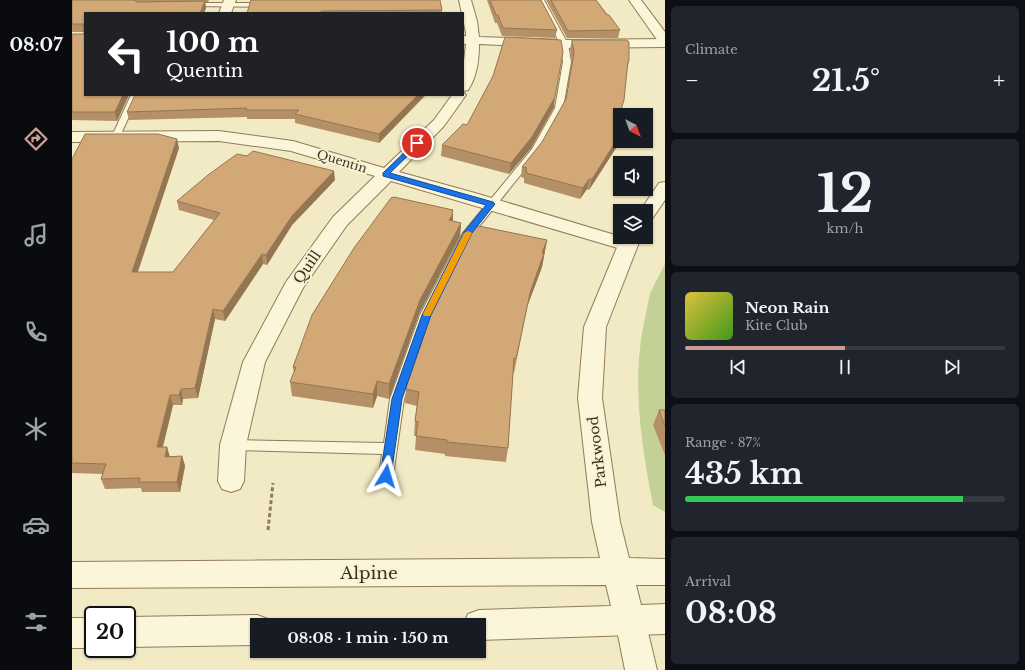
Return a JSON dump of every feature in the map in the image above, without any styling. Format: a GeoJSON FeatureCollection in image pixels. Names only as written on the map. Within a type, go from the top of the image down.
{"type":"FeatureCollection","features":[{"type":"Feature","properties":{"kind":"street"},"geometry":{"type":"LineString","coordinates":[[464,85],[469,76],[469,13],[465,0]]}},
{"type":"Feature","properties":{"kind":"street"},"geometry":{"type":"LineString","coordinates":[[635,0],[665,42]]}},
{"type":"Feature","properties":{"kind":"street"},"geometry":{"type":"LineString","coordinates":[[468,41],[564,44],[665,42]]}},
{"type":"Feature","properties":{"kind":"street","name":"Quill"},"geometry":{"type":"LineString","coordinates":[[232,481],[233,445],[254,362],[293,287],[340,221],[439,123],[458,96]]}},
{"type":"Feature","properties":{"kind":"street","name":"Quentin"},"geometry":{"type":"LineString","coordinates":[[72,137],[226,137],[293,146],[491,204],[613,236]]}},
{"type":"Feature","properties":{"kind":"street"},"geometry":{"type":"LineString","coordinates":[[653,205],[665,187]]}},
{"type":"Feature","properties":{"kind":"street","name":"Parkwood"},"geometry":{"type":"LineString","coordinates":[[629,244],[595,327],[590,398],[602,496],[617,571],[641,670]]}},
{"type":"Feature","properties":{"kind":"street","name":"Alpine"},"geometry":{"type":"LineString","coordinates":[[72,575],[617,571],[665,572]]}},
{"type":"Feature","properties":{"kind":"street"},"geometry":{"type":"LineString","coordinates":[[486,625],[665,619]]}},
{"type":"Feature","properties":{"kind":"street"},"geometry":{"type":"LineString","coordinates":[[136,632],[250,630]]}},
{"type":"Feature","properties":{"kind":"street"},"geometry":{"type":"LineString","coordinates":[[72,633],[84,632]]}},
{"type":"Feature","properties":{"kind":"lane"},"geometry":{"type":"LineString","coordinates":[[386,476],[397,399],[426,315],[468,232],[536,150],[559,108],[567,62],[564,44],[541,0]]}},
{"type":"Feature","properties":{"kind":"lane"},"geometry":{"type":"LineString","coordinates":[[184,6],[275,5]]}},
{"type":"Feature","properties":{"kind":"lane"},"geometry":{"type":"LineString","coordinates":[[116,136],[135,96]]}},
{"type":"Feature","properties":{"kind":"lane"},"geometry":{"type":"LineString","coordinates":[[233,445],[389,449]]}},
{"type":"Feature","properties":{"kind":"path"},"geometry":{"type":"LineString","coordinates":[[268,530],[272,483]]}},
{"type":"Feature","properties":{"kind":"green space"},"geometry":{"type":"Polygon","coordinates":[[[665,264],[665,512],[653,505],[639,412],[638,388],[641,341],[649,297],[665,264]]]}},
{"type":"Feature","properties":{"kind":"building"},"geometry":{"type":"Polygon","coordinates":[[[72,0],[134,0],[138,2],[205,1],[200,12],[84,12],[84,24],[72,24],[72,0]]]}},
{"type":"Feature","properties":{"kind":"building"},"geometry":{"type":"Polygon","coordinates":[[[251,0],[440,0],[442,10],[321,12],[247,12],[251,0]]]}},
{"type":"Feature","properties":{"kind":"building"},"geometry":{"type":"Polygon","coordinates":[[[490,0],[541,0],[557,30],[503,28],[490,0]]]}},
{"type":"Feature","properties":{"kind":"building"},"geometry":{"type":"Polygon","coordinates":[[[551,0],[596,0],[620,30],[568,31],[551,0]]]}},
{"type":"Feature","properties":{"kind":"building"},"geometry":{"type":"Polygon","coordinates":[[[72,34],[84,34],[84,96],[123,96],[115,112],[72,112],[72,34]]]}},
{"type":"Feature","properties":{"kind":"building"},"geometry":{"type":"Polygon","coordinates":[[[505,37],[561,40],[563,52],[555,97],[532,137],[511,163],[442,145],[463,124],[467,125],[493,76],[505,37]]]}},
{"type":"Feature","properties":{"kind":"building"},"geometry":{"type":"Polygon","coordinates":[[[572,40],[627,40],[629,42],[629,61],[624,100],[621,108],[613,108],[613,146],[592,179],[589,179],[583,188],[526,173],[527,171],[525,170],[527,168],[522,167],[542,142],[566,99],[574,53],[572,40]]]}},
{"type":"Feature","properties":{"kind":"building"},"geometry":{"type":"Polygon","coordinates":[[[135,96],[417,96],[379,134],[295,114],[299,110],[246,110],[247,108],[127,112],[135,96]]]}},
{"type":"Feature","properties":{"kind":"building"},"geometry":{"type":"Polygon","coordinates":[[[85,134],[158,134],[177,139],[132,272],[173,272],[220,213],[177,201],[208,175],[237,154],[247,156],[253,151],[334,171],[292,216],[266,255],[262,254],[223,311],[213,309],[195,388],[181,389],[179,395],[170,395],[157,447],[167,447],[165,457],[182,456],[177,482],[139,482],[140,478],[101,479],[106,464],[72,463],[72,159],[85,134]]]}},
{"type":"Feature","properties":{"kind":"building"},"geometry":{"type":"Polygon","coordinates":[[[394,197],[453,210],[453,214],[449,220],[461,223],[420,300],[389,384],[377,381],[373,394],[290,382],[296,367],[293,367],[312,315],[354,248],[391,198],[394,197]]]}},
{"type":"Feature","properties":{"kind":"building"},"geometry":{"type":"Polygon","coordinates":[[[474,225],[547,240],[530,293],[516,359],[514,358],[508,448],[447,442],[447,440],[416,436],[418,422],[415,421],[419,392],[406,389],[406,385],[434,302],[474,225]]]}},
{"type":"Feature","properties":{"kind":"building"},"geometry":{"type":"Polygon","coordinates":[[[659,410],[665,410],[665,426],[659,410]]]}},
{"type":"Feature","properties":{"kind":"slow traffic"},"geometry":{"type":"LineString","coordinates":[[427,314],[468,233]]}},
{"type":"Feature","properties":{"kind":"route"},"geometry":{"type":"LineString","coordinates":[[386,476],[397,399],[426,315],[468,232],[491,204],[386,174],[417,143]]}}]}
